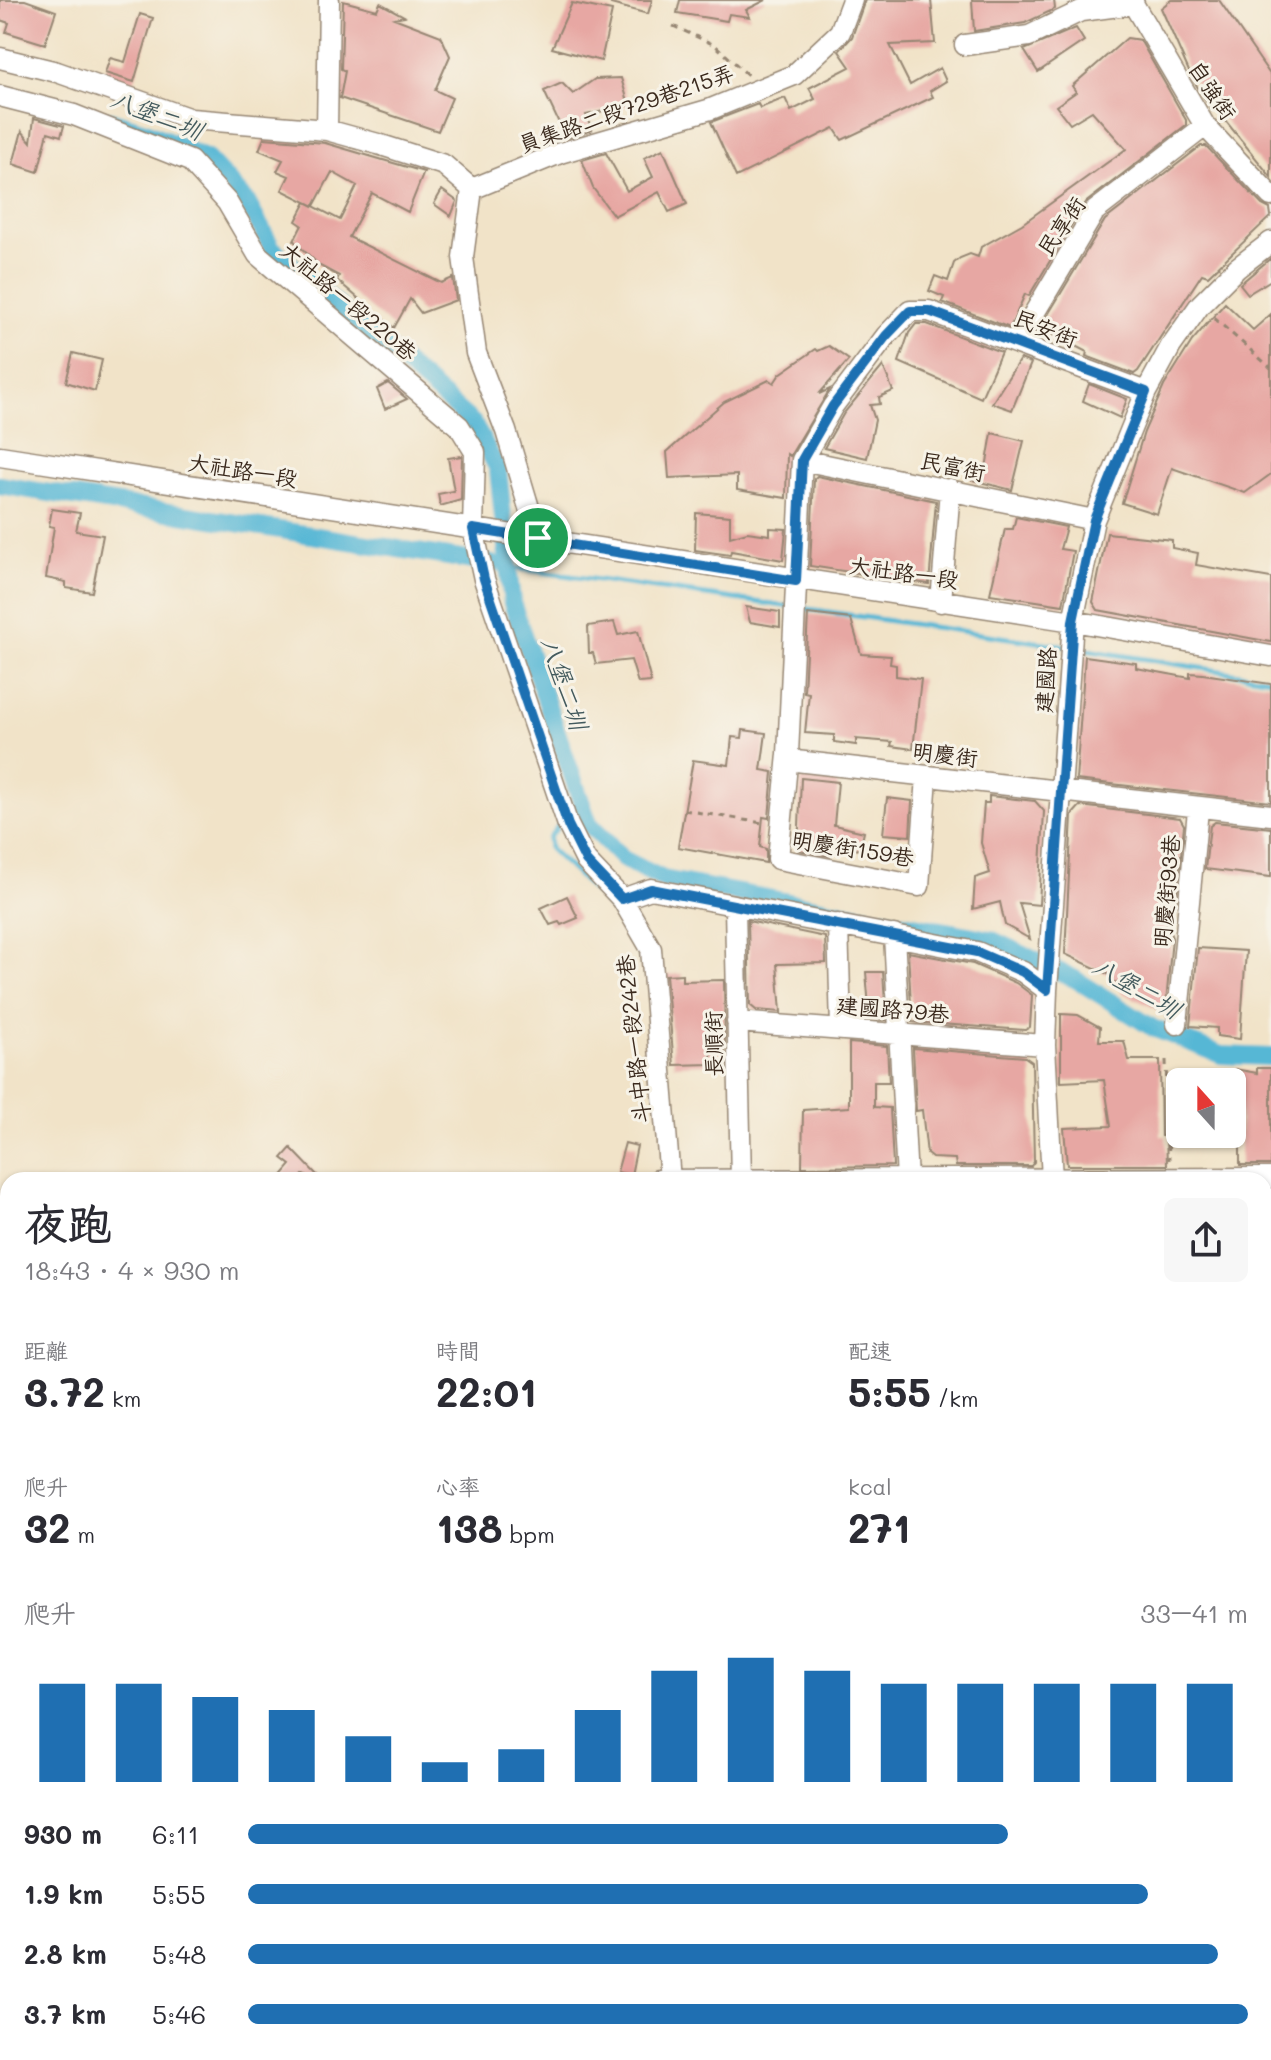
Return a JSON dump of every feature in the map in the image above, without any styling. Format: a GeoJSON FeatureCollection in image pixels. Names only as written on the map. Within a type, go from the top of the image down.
{"type":"FeatureCollection","features":[{"type":"Feature","properties":{"kind":"street"},"geometry":{"type":"LineString","coordinates":[[327,130],[329,0]]}},
{"type":"Feature","properties":{"kind":"street","name":"員集路二段729巷215弄"},"geometry":{"type":"LineString","coordinates":[[472,189],[560,153],[711,109],[794,75],[840,32],[852,0]]}},
{"type":"Feature","properties":{"kind":"street"},"geometry":{"type":"LineString","coordinates":[[965,45],[1029,36],[1081,11],[1132,2]]}},
{"type":"Feature","properties":{"kind":"street","name":"自強街"},"geometry":{"type":"LineString","coordinates":[[1132,2],[1205,126],[1271,196]]}},
{"type":"Feature","properties":{"kind":"street"},"geometry":{"type":"LineString","coordinates":[[0,58],[57,72],[191,119],[327,130],[444,165],[472,189],[463,257],[476,353],[506,431],[534,537]]}},
{"type":"Feature","properties":{"kind":"street","name":"大社路一段220巷"},"geometry":{"type":"LineString","coordinates":[[0,96],[74,115],[190,161],[227,202],[258,255],[459,426],[475,452],[475,530],[484,579],[568,825],[586,861],[622,899]]}},
{"type":"Feature","properties":{"kind":"street","name":"民享街"},"geometry":{"type":"LineString","coordinates":[[1017,342],[1095,211],[1205,126]]}},
{"type":"Feature","properties":{"kind":"street","name":"建國路"},"geometry":{"type":"LineString","coordinates":[[1052,1172],[1045,1045],[1047,990],[1073,621],[1094,520],[1146,392],[1200,305],[1237,268],[1271,242]]}},
{"type":"Feature","properties":{"kind":"street","name":"民安街"},"geometry":{"type":"LineString","coordinates":[[802,460],[833,406],[886,336],[910,311],[929,311],[1146,392]]}},
{"type":"Feature","properties":{"kind":"street","name":"大社路一段"},"geometry":{"type":"LineString","coordinates":[[0,456],[534,537],[796,581],[1073,621],[1271,656]]}},
{"type":"Feature","properties":{"kind":"street"},"geometry":{"type":"LineString","coordinates":[[788,754],[802,460]]}},
{"type":"Feature","properties":{"kind":"street","name":"民富街"},"geometry":{"type":"LineString","coordinates":[[802,460],[1094,520]]}},
{"type":"Feature","properties":{"kind":"street"},"geometry":{"type":"LineString","coordinates":[[941,602],[950,489]]}},
{"type":"Feature","properties":{"kind":"street","name":"明慶街"},"geometry":{"type":"LineString","coordinates":[[788,754],[796,761],[1198,810],[1271,815]]}},
{"type":"Feature","properties":{"kind":"street","name":"明慶街159巷"},"geometry":{"type":"LineString","coordinates":[[788,754],[778,859],[919,886],[927,777]]}},
{"type":"Feature","properties":{"kind":"street","name":"明慶街93巷"},"geometry":{"type":"LineString","coordinates":[[1177,1024],[1198,810]]}},
{"type":"Feature","properties":{"kind":"street"},"geometry":{"type":"LineString","coordinates":[[622,899],[651,889],[977,952],[1023,972],[1047,990]]}},
{"type":"Feature","properties":{"kind":"street","name":"斗中路一段242巷"},"geometry":{"type":"LineString","coordinates":[[622,899],[651,949],[666,1172]]}},
{"type":"Feature","properties":{"kind":"street","name":"長順街"},"geometry":{"type":"LineString","coordinates":[[735,907],[740,1172]]}},
{"type":"Feature","properties":{"kind":"street"},"geometry":{"type":"LineString","coordinates":[[838,924],[841,1028]]}},
{"type":"Feature","properties":{"kind":"street"},"geometry":{"type":"LineString","coordinates":[[894,935],[896,1034],[906,1172]]}},
{"type":"Feature","properties":{"kind":"street","name":"建國路79巷"},"geometry":{"type":"LineString","coordinates":[[737,1022],[1045,1045]]}},
{"type":"Feature","properties":{"kind":"path"},"geometry":{"type":"LineString","coordinates":[[673,26],[715,45],[760,87]]}},
{"type":"Feature","properties":{"kind":"path"},"geometry":{"type":"LineString","coordinates":[[1200,305],[1271,368]]}},
{"type":"Feature","properties":{"kind":"path"},"geometry":{"type":"LineString","coordinates":[[684,810],[781,826]]}},
{"type":"Feature","properties":{"kind":"path"},"geometry":{"type":"LineString","coordinates":[[1166,1060],[1169,1172]]}},
{"type":"Feature","properties":{"kind":"building"},"geometry":{"type":"Polygon","coordinates":[[[0,0],[25,0],[56,11],[45,44],[6,32],[9,23],[0,20],[0,0]]]}},
{"type":"Feature","properties":{"kind":"building"},"geometry":{"type":"Polygon","coordinates":[[[612,0],[652,0],[648,14],[611,4],[612,0]]]}},
{"type":"Feature","properties":{"kind":"building"},"geometry":{"type":"Polygon","coordinates":[[[680,0],[766,0],[746,10],[750,17],[729,14],[727,21],[677,13],[680,0]]]}},
{"type":"Feature","properties":{"kind":"building"},"geometry":{"type":"Polygon","coordinates":[[[865,0],[931,0],[935,43],[890,45],[910,85],[940,68],[946,81],[930,91],[933,97],[842,140],[834,128],[736,177],[711,122],[758,104],[760,108],[785,98],[791,111],[815,99],[809,88],[850,67],[839,51],[852,37],[865,0]]]}},
{"type":"Feature","properties":{"kind":"building"},"geometry":{"type":"Polygon","coordinates":[[[972,0],[1054,0],[1055,9],[1025,23],[974,31],[972,0]]]}},
{"type":"Feature","properties":{"kind":"building"},"geometry":{"type":"Polygon","coordinates":[[[1171,0],[1219,0],[1271,76],[1271,177],[1216,109],[1212,111],[1191,76],[1161,8],[1171,0]]]}},
{"type":"Feature","properties":{"kind":"building"},"geometry":{"type":"Polygon","coordinates":[[[343,1],[377,10],[380,3],[404,16],[394,18],[441,36],[450,56],[435,90],[452,98],[438,131],[340,98],[345,71],[341,69],[343,1]]]}},
{"type":"Feature","properties":{"kind":"building"},"geometry":{"type":"Polygon","coordinates":[[[572,3],[612,11],[601,61],[552,48],[572,3]]]}},
{"type":"Feature","properties":{"kind":"building"},"geometry":{"type":"Polygon","coordinates":[[[140,14],[153,18],[134,82],[105,73],[110,58],[125,62],[140,14]]]}},
{"type":"Feature","properties":{"kind":"building"},"geometry":{"type":"Polygon","coordinates":[[[1076,28],[1084,41],[1038,72],[1024,50],[1076,28]]]}},
{"type":"Feature","properties":{"kind":"building"},"geometry":{"type":"Polygon","coordinates":[[[1127,38],[1140,40],[1186,125],[1084,204],[1029,296],[1025,294],[1010,328],[942,302],[944,297],[929,291],[935,276],[948,281],[954,263],[960,258],[970,254],[978,257],[981,247],[1022,224],[1126,149],[1092,111],[1070,124],[1056,106],[1076,92],[1072,86],[1127,38]]]}},
{"type":"Feature","properties":{"kind":"building"},"geometry":{"type":"Polygon","coordinates":[[[621,78],[629,105],[586,115],[592,130],[566,138],[544,91],[562,83],[573,94],[595,79],[621,78]]]}},
{"type":"Feature","properties":{"kind":"building"},"geometry":{"type":"Polygon","coordinates":[[[34,118],[64,126],[61,136],[48,132],[38,172],[13,164],[22,131],[31,142],[34,118]]]}},
{"type":"Feature","properties":{"kind":"building"},"geometry":{"type":"Polygon","coordinates":[[[264,138],[325,143],[424,172],[408,212],[372,193],[349,237],[441,283],[453,278],[456,300],[421,313],[410,299],[394,328],[373,311],[337,280],[339,276],[320,266],[294,241],[302,225],[296,221],[306,202],[282,190],[289,176],[277,171],[283,160],[259,150],[264,138]],[[332,172],[314,206],[306,202],[340,220],[357,186],[332,172]]]}},
{"type":"Feature","properties":{"kind":"building"},"geometry":{"type":"Polygon","coordinates":[[[1201,146],[1206,146],[1262,205],[1270,209],[1271,216],[1208,276],[1202,274],[1138,371],[1134,374],[1086,356],[1087,352],[1040,328],[1105,220],[1201,146]]]}},
{"type":"Feature","properties":{"kind":"building"},"geometry":{"type":"Polygon","coordinates":[[[663,149],[687,204],[669,212],[659,192],[614,216],[593,188],[582,160],[606,153],[627,191],[653,177],[644,158],[663,149]]]}},
{"type":"Feature","properties":{"kind":"building"},"geometry":{"type":"Polygon","coordinates":[[[442,190],[457,201],[451,216],[434,204],[442,190]]]}},
{"type":"Feature","properties":{"kind":"building"},"geometry":{"type":"Polygon","coordinates":[[[1271,258],[1271,280],[1248,294],[1240,284],[1271,258]]]}},
{"type":"Feature","properties":{"kind":"building"},"geometry":{"type":"Polygon","coordinates":[[[1225,303],[1253,330],[1271,314],[1271,474],[1245,493],[1172,468],[1157,514],[1122,503],[1144,432],[1164,386],[1192,341],[1225,303]]]}},
{"type":"Feature","properties":{"kind":"building"},"geometry":{"type":"Polygon","coordinates":[[[916,324],[927,324],[1001,352],[981,398],[899,362],[909,333],[916,324]]]}},
{"type":"Feature","properties":{"kind":"building"},"geometry":{"type":"Polygon","coordinates":[[[829,346],[849,360],[819,394],[830,389],[790,456],[787,454],[786,498],[737,490],[737,475],[669,478],[667,452],[724,402],[769,380],[774,383],[780,374],[816,349],[829,346]]]}},
{"type":"Feature","properties":{"kind":"building"},"geometry":{"type":"Polygon","coordinates":[[[73,353],[102,360],[95,391],[66,382],[73,353]]]}},
{"type":"Feature","properties":{"kind":"building"},"geometry":{"type":"Polygon","coordinates":[[[1020,359],[1031,363],[1012,410],[992,403],[1020,359]]]}},
{"type":"Feature","properties":{"kind":"building"},"geometry":{"type":"Polygon","coordinates":[[[883,366],[893,391],[879,397],[880,404],[870,405],[875,420],[867,458],[824,448],[844,413],[883,366]]]}},
{"type":"Feature","properties":{"kind":"building"},"geometry":{"type":"Polygon","coordinates":[[[388,383],[407,399],[385,409],[377,389],[388,383]]]}},
{"type":"Feature","properties":{"kind":"building"},"geometry":{"type":"Polygon","coordinates":[[[1089,384],[1127,399],[1120,418],[1083,401],[1089,384]]]}},
{"type":"Feature","properties":{"kind":"building"},"geometry":{"type":"Polygon","coordinates":[[[992,433],[1024,441],[1012,490],[972,480],[974,466],[986,468],[992,433]]]}},
{"type":"Feature","properties":{"kind":"building"},"geometry":{"type":"Polygon","coordinates":[[[462,456],[461,500],[440,506],[438,494],[454,491],[448,458],[462,456]]]}},
{"type":"Feature","properties":{"kind":"building"},"geometry":{"type":"Polygon","coordinates":[[[817,476],[936,501],[929,584],[810,566],[814,479],[817,476]]]}},
{"type":"Feature","properties":{"kind":"building"},"geometry":{"type":"Polygon","coordinates":[[[52,509],[80,513],[76,531],[103,535],[92,592],[66,588],[66,582],[46,578],[54,527],[49,526],[52,509]]]}},
{"type":"Feature","properties":{"kind":"building"},"geometry":{"type":"Polygon","coordinates":[[[696,513],[730,516],[730,537],[747,532],[770,535],[770,528],[786,529],[783,560],[731,551],[730,555],[695,550],[696,513]]]}},
{"type":"Feature","properties":{"kind":"building"},"geometry":{"type":"Polygon","coordinates":[[[1016,517],[1066,527],[1060,549],[1073,551],[1063,605],[990,594],[1005,529],[1013,529],[1016,517]]]}},
{"type":"Feature","properties":{"kind":"building"},"geometry":{"type":"Polygon","coordinates":[[[1107,533],[1172,540],[1172,548],[1198,553],[1196,565],[1271,578],[1271,642],[1098,610],[1093,602],[1107,533]]]}},
{"type":"Feature","properties":{"kind":"building"},"geometry":{"type":"Polygon","coordinates":[[[746,607],[780,612],[780,627],[750,622],[746,607]]]}},
{"type":"Feature","properties":{"kind":"building"},"geometry":{"type":"Polygon","coordinates":[[[808,614],[851,619],[861,654],[891,656],[890,664],[896,665],[896,676],[921,679],[913,749],[891,746],[892,742],[856,739],[856,745],[834,742],[834,735],[805,733],[809,693],[804,692],[808,614]]]}},
{"type":"Feature","properties":{"kind":"building"},"geometry":{"type":"Polygon","coordinates":[[[614,622],[618,635],[638,631],[651,682],[638,683],[631,660],[596,664],[593,653],[589,653],[588,626],[614,622]]]}},
{"type":"Feature","properties":{"kind":"building"},"geometry":{"type":"Polygon","coordinates":[[[1085,656],[1136,663],[1136,668],[1190,678],[1190,673],[1271,684],[1271,802],[1076,780],[1085,656]]]}},
{"type":"Feature","properties":{"kind":"building"},"geometry":{"type":"Polygon","coordinates":[[[743,730],[766,733],[761,770],[773,772],[769,818],[763,817],[760,847],[766,849],[766,863],[678,847],[693,760],[729,765],[732,737],[742,738],[743,730]]]}},
{"type":"Feature","properties":{"kind":"building"},"geometry":{"type":"Polygon","coordinates":[[[801,778],[838,782],[834,825],[864,832],[860,850],[832,844],[830,856],[798,850],[801,778]]]}},
{"type":"Feature","properties":{"kind":"building"},"geometry":{"type":"Polygon","coordinates":[[[989,796],[1035,801],[1044,811],[1039,905],[1019,903],[1030,939],[1005,925],[1000,902],[973,909],[975,878],[990,873],[981,843],[984,803],[989,803],[989,796]]]}},
{"type":"Feature","properties":{"kind":"building"},"geometry":{"type":"Polygon","coordinates":[[[887,798],[912,801],[910,836],[883,834],[887,798]]]}},
{"type":"Feature","properties":{"kind":"building"},"geometry":{"type":"Polygon","coordinates":[[[1080,806],[1180,818],[1184,825],[1176,904],[1166,921],[1172,938],[1165,1013],[1121,992],[1122,983],[1110,982],[1110,975],[1065,954],[1072,815],[1080,806]]]}},
{"type":"Feature","properties":{"kind":"building"},"geometry":{"type":"Polygon","coordinates":[[[1215,822],[1271,828],[1271,877],[1205,869],[1210,826],[1215,822]]]}},
{"type":"Feature","properties":{"kind":"building"},"geometry":{"type":"Polygon","coordinates":[[[567,896],[578,918],[561,925],[559,922],[550,925],[541,908],[567,896]]]}},
{"type":"Feature","properties":{"kind":"building"},"geometry":{"type":"Polygon","coordinates":[[[748,921],[825,937],[826,963],[777,964],[781,1012],[756,1010],[750,1005],[748,921]]]}},
{"type":"Feature","properties":{"kind":"building"},"geometry":{"type":"Polygon","coordinates":[[[1198,948],[1246,951],[1240,1039],[1217,1036],[1217,1028],[1190,1026],[1198,948]]]}},
{"type":"Feature","properties":{"kind":"building"},"geometry":{"type":"Polygon","coordinates":[[[908,952],[973,964],[1016,983],[1032,995],[1030,1027],[1025,1030],[912,1022],[908,952]]]}},
{"type":"Feature","properties":{"kind":"building"},"geometry":{"type":"Polygon","coordinates":[[[866,972],[883,972],[886,1020],[870,1019],[866,972]]]}},
{"type":"Feature","properties":{"kind":"building"},"geometry":{"type":"Polygon","coordinates":[[[682,974],[682,981],[724,980],[725,1053],[711,1053],[711,1064],[674,1065],[666,975],[682,974]]]}},
{"type":"Feature","properties":{"kind":"building"},"geometry":{"type":"Polygon","coordinates":[[[1061,1014],[1078,1015],[1100,1027],[1099,1041],[1124,1041],[1129,1060],[1160,1060],[1161,1136],[1166,1136],[1167,1165],[1067,1165],[1064,1128],[1111,1126],[1104,1080],[1061,1082],[1061,1014]]]}},
{"type":"Feature","properties":{"kind":"building"},"geometry":{"type":"Polygon","coordinates":[[[849,1043],[887,1046],[889,1082],[874,1082],[874,1107],[890,1108],[893,1166],[802,1167],[803,1110],[849,1107],[849,1043]]]}},
{"type":"Feature","properties":{"kind":"building"},"geometry":{"type":"Polygon","coordinates":[[[913,1048],[1025,1057],[1032,1062],[1034,1162],[1031,1166],[956,1166],[955,1159],[932,1158],[927,1154],[922,1110],[916,1111],[913,1048]]]}},
{"type":"Feature","properties":{"kind":"building"},"geometry":{"type":"Polygon","coordinates":[[[1257,1068],[1271,1068],[1271,1165],[1240,1165],[1240,1148],[1246,1148],[1246,1071],[1257,1073],[1257,1068]]]}},
{"type":"Feature","properties":{"kind":"building"},"geometry":{"type":"Polygon","coordinates":[[[625,1143],[637,1146],[632,1172],[617,1172],[625,1143]]]}},
{"type":"Feature","properties":{"kind":"building"},"geometry":{"type":"Polygon","coordinates":[[[291,1148],[314,1172],[285,1172],[291,1165],[282,1158],[291,1148]]]}},
{"type":"Feature","properties":{"kind":"waterway","name":"八堡二圳"},"geometry":{"type":"LineString","coordinates":[[110,120],[145,131],[207,159],[247,202],[272,248],[473,423],[498,469],[512,603],[589,824],[623,859],[663,879],[990,939],[1075,979],[1153,1028],[1221,1055],[1271,1057]]}},
{"type":"Feature","properties":{"kind":"waterway"},"geometry":{"type":"LineString","coordinates":[[0,485],[492,564]]}},
{"type":"Feature","properties":{"kind":"waterway"},"geometry":{"type":"LineString","coordinates":[[506,567],[791,607]]}},
{"type":"Feature","properties":{"kind":"waterway"},"geometry":{"type":"LineString","coordinates":[[801,608],[1065,646]]}},
{"type":"Feature","properties":{"kind":"waterway"},"geometry":{"type":"LineString","coordinates":[[1074,648],[1271,679]]}},
{"type":"Feature","properties":{"kind":"waterway"},"geometry":{"type":"LineString","coordinates":[[570,811],[580,799]]}},
{"type":"Feature","properties":{"kind":"waterway"},"geometry":{"type":"LineString","coordinates":[[562,821],[549,838],[550,849],[616,916],[637,947],[644,964]]}},
{"type":"Feature","properties":{"kind":"route"},"geometry":{"type":"LineString","coordinates":[[910,311],[929,311],[1146,392],[1094,520],[1073,621],[1047,990],[1023,972],[977,952],[651,889],[622,899],[586,861],[568,825],[484,579],[473,529],[538,538],[796,581],[802,460],[833,406],[886,336],[910,311]]}}]}
